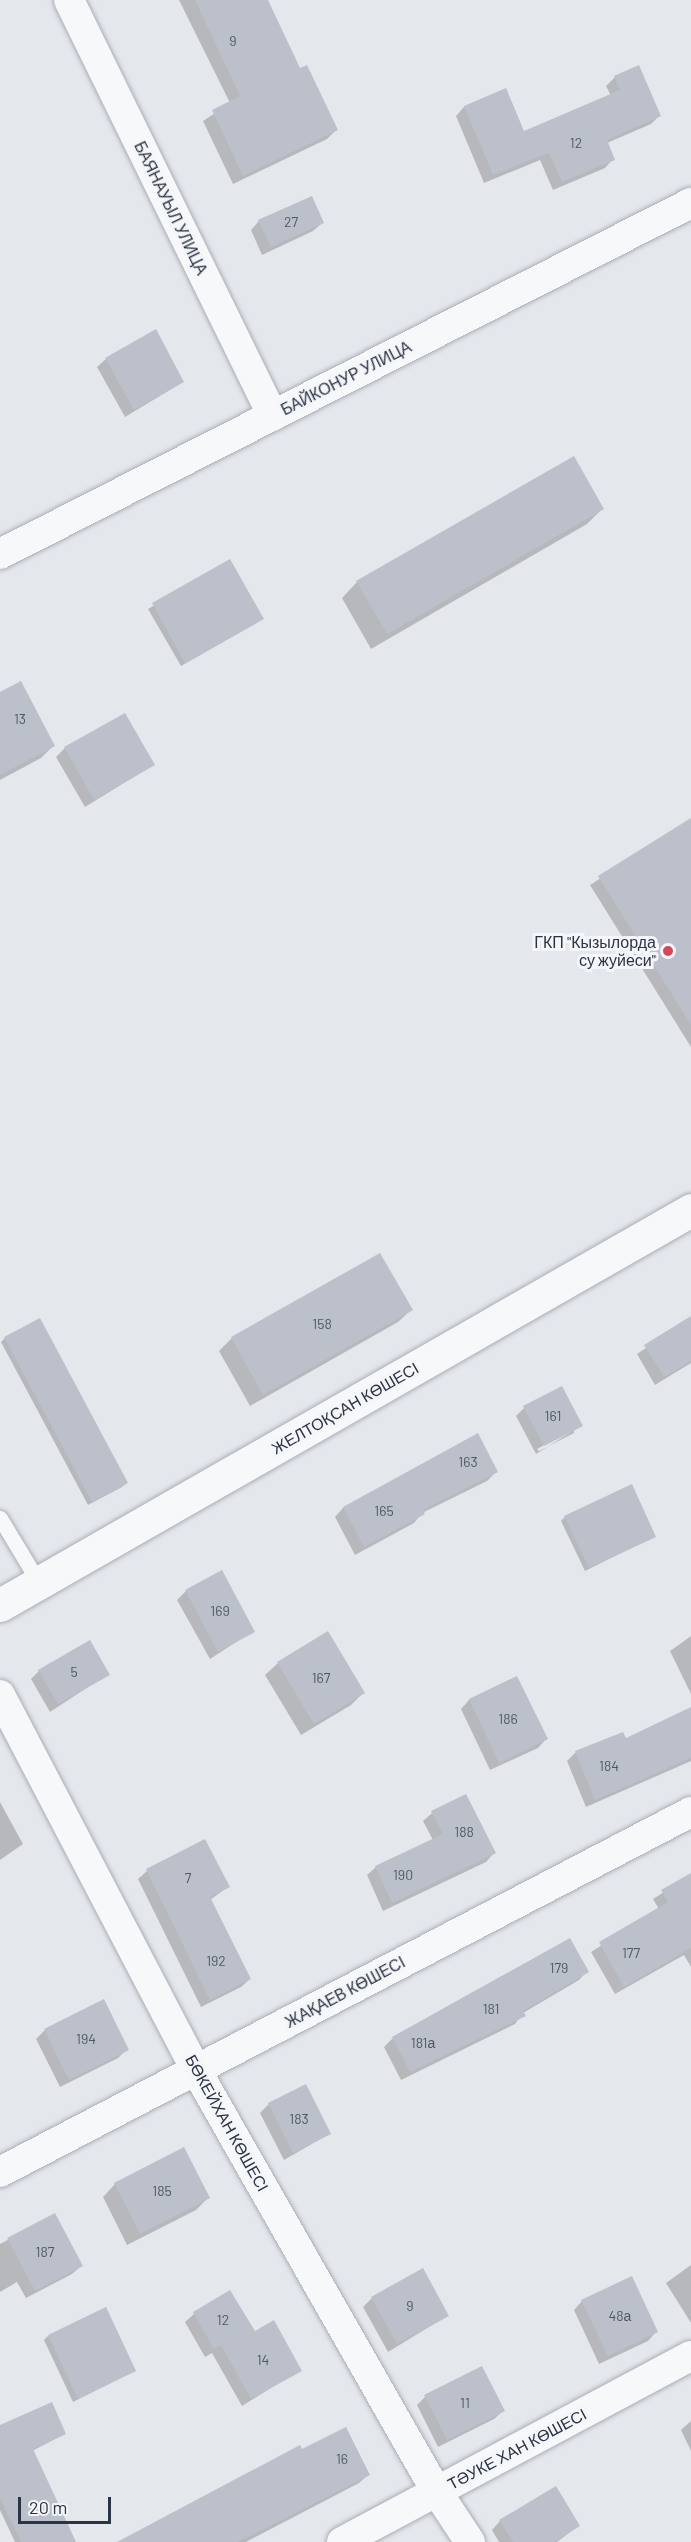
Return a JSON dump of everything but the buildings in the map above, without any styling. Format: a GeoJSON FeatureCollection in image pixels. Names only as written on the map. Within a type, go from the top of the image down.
{"type":"FeatureCollection","features":[{"type":"Feature","properties":{"kind":"street","name":"БАЯНАУЫЛ УЛИЦА"},"geometry":{"type":"LineString","coordinates":[[69,0],[273,416]]}},
{"type":"Feature","properties":{"kind":"street","name":"БАЙКОНУР УЛИЦА"},"geometry":{"type":"LineString","coordinates":[[0,554],[691,203]]}},
{"type":"Feature","properties":{"kind":"street","name":"ЖЕЛТОҚСАН КӨШЕСІ"},"geometry":{"type":"LineString","coordinates":[[0,1605],[691,1210]]}},
{"type":"Feature","properties":{"kind":"street","name":"БӨКЕЙХАН КӨШЕСІ"},"geometry":{"type":"LineString","coordinates":[[0,1695],[196,2070],[437,2492],[470,2542]]}},
{"type":"Feature","properties":{"kind":"street","name":"ЖАҚАЕВ КӨШЕСІ"},"geometry":{"type":"LineString","coordinates":[[0,2172],[691,1812]]}},
{"type":"Feature","properties":{"kind":"street","name":"ТӘУКЕ ХАН КӨШЕСІ"},"geometry":{"type":"LineString","coordinates":[[342,2542],[691,2356]]}},
{"type":"Feature","properties":{"kind":"lane"},"geometry":{"type":"LineString","coordinates":[[0,1518],[39,1583]]}},
{"type":"Feature","properties":{"kind":"place","name":"ГКП \"Кызылорда су жуйеси\""},"geometry":{"type":"Point","coordinates":[668,951]}}]}
